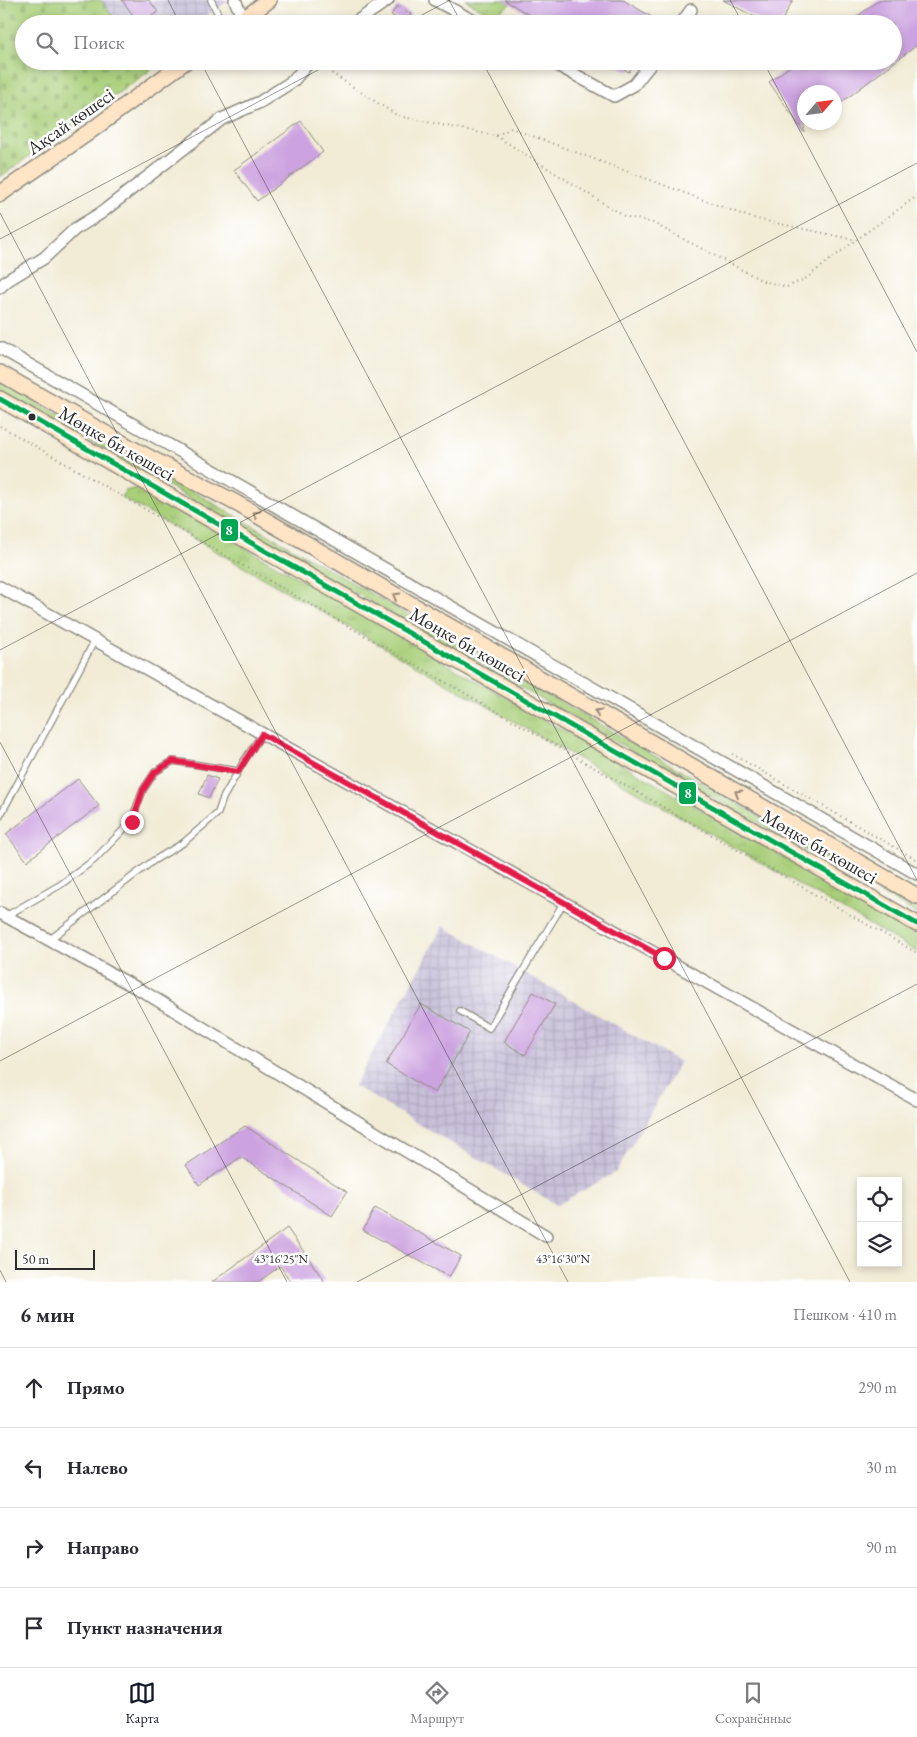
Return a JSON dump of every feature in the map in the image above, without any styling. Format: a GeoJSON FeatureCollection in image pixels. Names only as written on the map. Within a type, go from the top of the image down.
{"type":"FeatureCollection","features":[{"type":"Feature","properties":{"kind":"main road"},"geometry":{"type":"LineString","coordinates":[[249,15],[269,0]]}},
{"type":"Feature","properties":{"kind":"main road","name":"Ақсай көшесі"},"geometry":{"type":"LineString","coordinates":[[0,194],[174,70]]}},
{"type":"Feature","properties":{"kind":"main road","name":"Мөңке би көшесі"},"geometry":{"type":"LineString","coordinates":[[0,373],[131,448],[236,503],[917,896]]}},
{"type":"Feature","properties":{"kind":"main road","name":"Мөңке би көшесі"},"geometry":{"type":"LineString","coordinates":[[0,399],[917,924]]}},
{"type":"Feature","properties":{"kind":"street"},"geometry":{"type":"LineString","coordinates":[[235,0],[238,15]]}},
{"type":"Feature","properties":{"kind":"street"},"geometry":{"type":"LineString","coordinates":[[366,15],[388,0]]}},
{"type":"Feature","properties":{"kind":"street"},"geometry":{"type":"LineString","coordinates":[[435,0],[462,15]]}},
{"type":"Feature","properties":{"kind":"street"},"geometry":{"type":"LineString","coordinates":[[687,15],[691,10]]}},
{"type":"Feature","properties":{"kind":"street"},"geometry":{"type":"LineString","coordinates":[[0,287],[44,258],[75,229],[101,213],[222,119],[260,102],[293,81],[303,70]]}},
{"type":"Feature","properties":{"kind":"street"},"geometry":{"type":"LineString","coordinates":[[566,70],[614,96],[634,85],[645,70]]}},
{"type":"Feature","properties":{"kind":"street"},"geometry":{"type":"LineString","coordinates":[[0,348],[917,874]]}},
{"type":"Feature","properties":{"kind":"street"},"geometry":{"type":"LineString","coordinates":[[0,587],[917,1100]]}},
{"type":"Feature","properties":{"kind":"street"},"geometry":{"type":"LineString","coordinates":[[3,914],[144,992],[546,1236]]}},
{"type":"Feature","properties":{"kind":"lane"},"geometry":{"type":"LineString","coordinates":[[211,0],[218,15]]}},
{"type":"Feature","properties":{"kind":"lane"},"geometry":{"type":"LineString","coordinates":[[0,816],[95,640]]}},
{"type":"Feature","properties":{"kind":"lane"},"geometry":{"type":"LineString","coordinates":[[49,940],[153,861],[183,843],[218,812],[223,798],[262,734]]}},
{"type":"Feature","properties":{"kind":"lane"},"geometry":{"type":"LineString","coordinates":[[3,914],[60,885],[94,860],[132,822],[143,790],[155,772],[173,761],[238,772]]}},
{"type":"Feature","properties":{"kind":"lane"},"geometry":{"type":"LineString","coordinates":[[460,1011],[489,1028],[564,902]]}},
{"type":"Feature","properties":{"kind":"path"},"geometry":{"type":"LineString","coordinates":[[325,70],[398,116],[496,136],[624,216],[653,223],[763,280],[787,287],[805,279],[917,196]]}},
{"type":"Feature","properties":{"kind":"path"},"geometry":{"type":"LineString","coordinates":[[496,136],[511,128],[752,218],[856,240]]}},
{"type":"Feature","properties":{"kind":"path"},"geometry":{"type":"LineString","coordinates":[[0,426],[917,952]]}},
{"type":"Feature","properties":{"kind":"shaded area"},"geometry":{"type":"Polygon","coordinates":[[[101,0],[228,1],[207,15],[112,15],[101,0]]]}},
{"type":"Feature","properties":{"kind":"shaded area"},"geometry":{"type":"Polygon","coordinates":[[[443,926],[680,1062],[616,1172],[557,1205],[354,1086],[443,926]]]}},
{"type":"Feature","properties":{"kind":"green space"},"geometry":{"type":"Polygon","coordinates":[[[0,0],[101,0],[112,15],[15,15],[15,70],[151,70],[0,177],[0,0]]]}},
{"type":"Feature","properties":{"kind":"green space"},"geometry":{"type":"Polygon","coordinates":[[[465,0],[512,0],[510,4],[495,15],[465,0]]]}},
{"type":"Feature","properties":{"kind":"green space"},"geometry":{"type":"Polygon","coordinates":[[[0,381],[917,906],[917,914],[0,390],[0,381]]]}},
{"type":"Feature","properties":{"kind":"green space"},"geometry":{"type":"Polygon","coordinates":[[[140,487],[917,934],[917,952],[121,497],[125,491],[140,487]]]}},
{"type":"Feature","properties":{"kind":"building"},"geometry":{"type":"Polygon","coordinates":[[[122,0],[149,0],[158,12],[153,15],[133,15],[122,0]]]}},
{"type":"Feature","properties":{"kind":"building"},"geometry":{"type":"Polygon","coordinates":[[[504,0],[623,0],[649,15],[530,15],[504,0]]]}},
{"type":"Feature","properties":{"kind":"building"},"geometry":{"type":"Polygon","coordinates":[[[723,0],[793,0],[785,15],[751,15],[723,0]]]}},
{"type":"Feature","properties":{"kind":"building"},"geometry":{"type":"Polygon","coordinates":[[[879,0],[917,0],[917,45],[902,56],[902,15],[859,15],[879,0]]]}},
{"type":"Feature","properties":{"kind":"building"},"geometry":{"type":"Polygon","coordinates":[[[397,6],[411,14],[410,15],[391,15],[397,6]]]}},
{"type":"Feature","properties":{"kind":"building"},"geometry":{"type":"Polygon","coordinates":[[[785,70],[884,70],[842,102],[842,85],[797,85],[797,122],[769,82],[785,70]]]}},
{"type":"Feature","properties":{"kind":"building"},"geometry":{"type":"Polygon","coordinates":[[[301,121],[323,152],[257,201],[234,170],[301,121]]]}},
{"type":"Feature","properties":{"kind":"building"},"geometry":{"type":"Polygon","coordinates":[[[207,775],[218,779],[209,798],[199,794],[207,775]]]}},
{"type":"Feature","properties":{"kind":"building"},"geometry":{"type":"Polygon","coordinates":[[[78,779],[99,806],[27,861],[6,834],[78,779]]]}},
{"type":"Feature","properties":{"kind":"building"},"geometry":{"type":"Polygon","coordinates":[[[533,992],[555,1004],[525,1055],[504,1042],[533,992]]]}},
{"type":"Feature","properties":{"kind":"building"},"geometry":{"type":"Polygon","coordinates":[[[421,1004],[470,1032],[435,1093],[386,1064],[421,1004]]]}},
{"type":"Feature","properties":{"kind":"building"},"geometry":{"type":"Polygon","coordinates":[[[245,1126],[347,1192],[332,1216],[241,1157],[199,1185],[186,1165],[245,1126]]]}},
{"type":"Feature","properties":{"kind":"building"},"geometry":{"type":"Polygon","coordinates":[[[375,1208],[461,1256],[449,1277],[363,1230],[375,1208]]]}},
{"type":"Feature","properties":{"kind":"building"},"geometry":{"type":"Polygon","coordinates":[[[287,1228],[325,1282],[291,1282],[280,1266],[258,1282],[212,1282],[287,1228]]]}},
{"type":"Feature","properties":{"kind":"transit line","name":"8"},"geometry":{"type":"LineString","coordinates":[[0,399],[917,924]]}},
{"type":"Feature","properties":{"kind":"route"},"geometry":{"type":"LineString","coordinates":[[132,822],[143,790],[155,772],[173,761],[238,772],[262,734],[664,958]]}}]}
